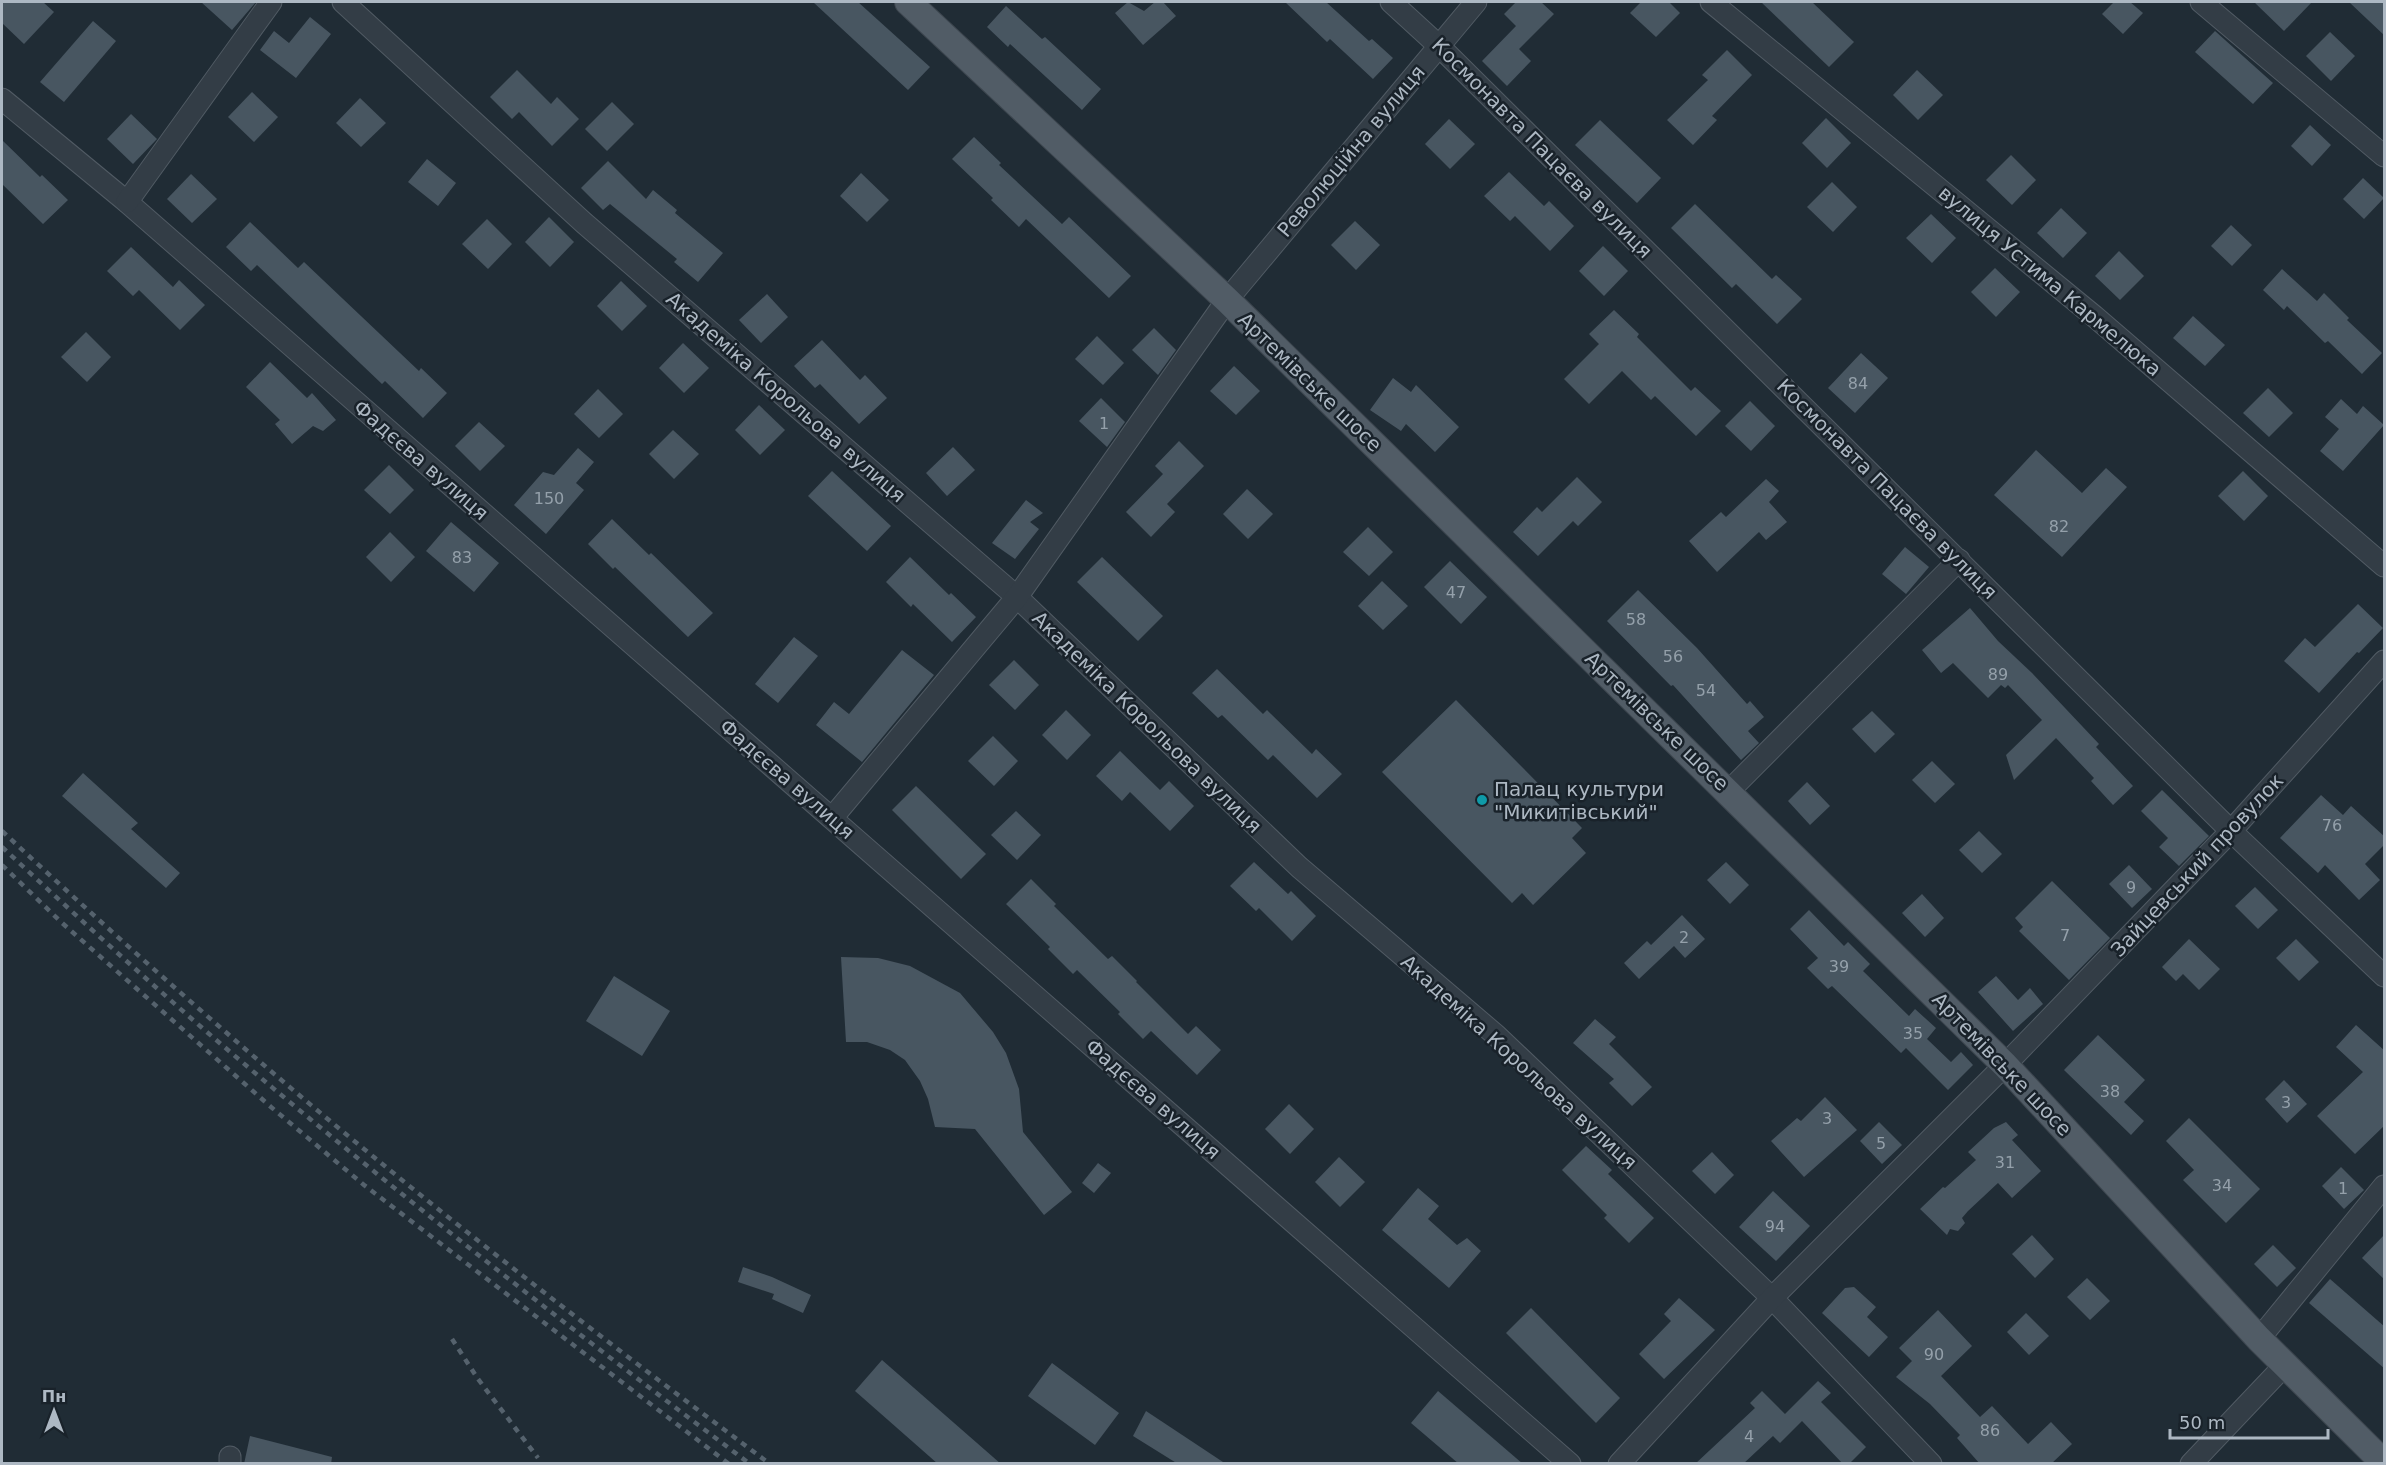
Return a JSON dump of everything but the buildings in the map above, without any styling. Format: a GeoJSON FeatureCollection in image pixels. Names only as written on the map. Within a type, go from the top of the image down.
{"type":"FeatureCollection","features":[{"type":"Feature","properties":{"kind":"main road","name":"Артемівське шосе"},"geometry":{"type":"LineString","coordinates":[[908,2],[1227,300],[1729,791],[2005,1065],[2259,1339],[2385,1463]]}},
{"type":"Feature","properties":{"kind":"street"},"geometry":{"type":"LineString","coordinates":[[127,202],[271,2]]}},
{"type":"Feature","properties":{"kind":"street","name":"Академіка Корольова вулиця"},"geometry":{"type":"LineString","coordinates":[[343,2],[584,223],[1017,597],[1299,867],[1497,1036],[1772,1298],[1931,1464]]}},
{"type":"Feature","properties":{"kind":"street","name":"Космонавта Пацаєва вулиця"},"geometry":{"type":"LineString","coordinates":[[1391,2],[1439,45],[2231,831],[2385,976]]}},
{"type":"Feature","properties":{"kind":"street","name":"Революційна вулиця"},"geometry":{"type":"LineString","coordinates":[[832,818],[1017,597],[1227,300],[1476,2]]}},
{"type":"Feature","properties":{"kind":"street","name":"вулиця Устима Кармелюка"},"geometry":{"type":"LineString","coordinates":[[1711,2],[2094,316],[2385,566]]}},
{"type":"Feature","properties":{"kind":"street"},"geometry":{"type":"LineString","coordinates":[[2201,2],[2385,156]]}},
{"type":"Feature","properties":{"kind":"street","name":"Фадєєва вулиця"},"geometry":{"type":"LineString","coordinates":[[2,99],[127,202],[1570,1464]]}},
{"type":"Feature","properties":{"kind":"street"},"geometry":{"type":"LineString","coordinates":[[1729,791],[1959,560]]}},
{"type":"Feature","properties":{"kind":"street","name":"Зайцевський провулок"},"geometry":{"type":"LineString","coordinates":[[1619,1464],[1772,1298],[2005,1065],[2231,831],[2385,662]]}},
{"type":"Feature","properties":{"kind":"street"},"geometry":{"type":"LineString","coordinates":[[2259,1339],[2385,1186]]}},
{"type":"Feature","properties":{"kind":"street"},"geometry":{"type":"LineString","coordinates":[[2191,1464],[2284,1365]]}},
{"type":"Feature","properties":{"kind":"railway"},"geometry":{"type":"LineString","coordinates":[[2,831],[166,980],[287,1085],[423,1197],[770,1464]]}},
{"type":"Feature","properties":{"kind":"railway"},"geometry":{"type":"LineString","coordinates":[[2,847],[188,1016],[346,1149],[546,1308],[750,1464]]}},
{"type":"Feature","properties":{"kind":"railway"},"geometry":{"type":"LineString","coordinates":[[2,865],[61,922],[271,1107],[364,1185],[729,1464]]}},
{"type":"Feature","properties":{"kind":"railway"},"geometry":{"type":"LineString","coordinates":[[452,1339],[478,1379],[538,1458]]}},
{"type":"Feature","properties":{"kind":"place","name":"Палац культури \"Микитівський\""},"geometry":{"type":"Point","coordinates":[1482,800]}}]}
